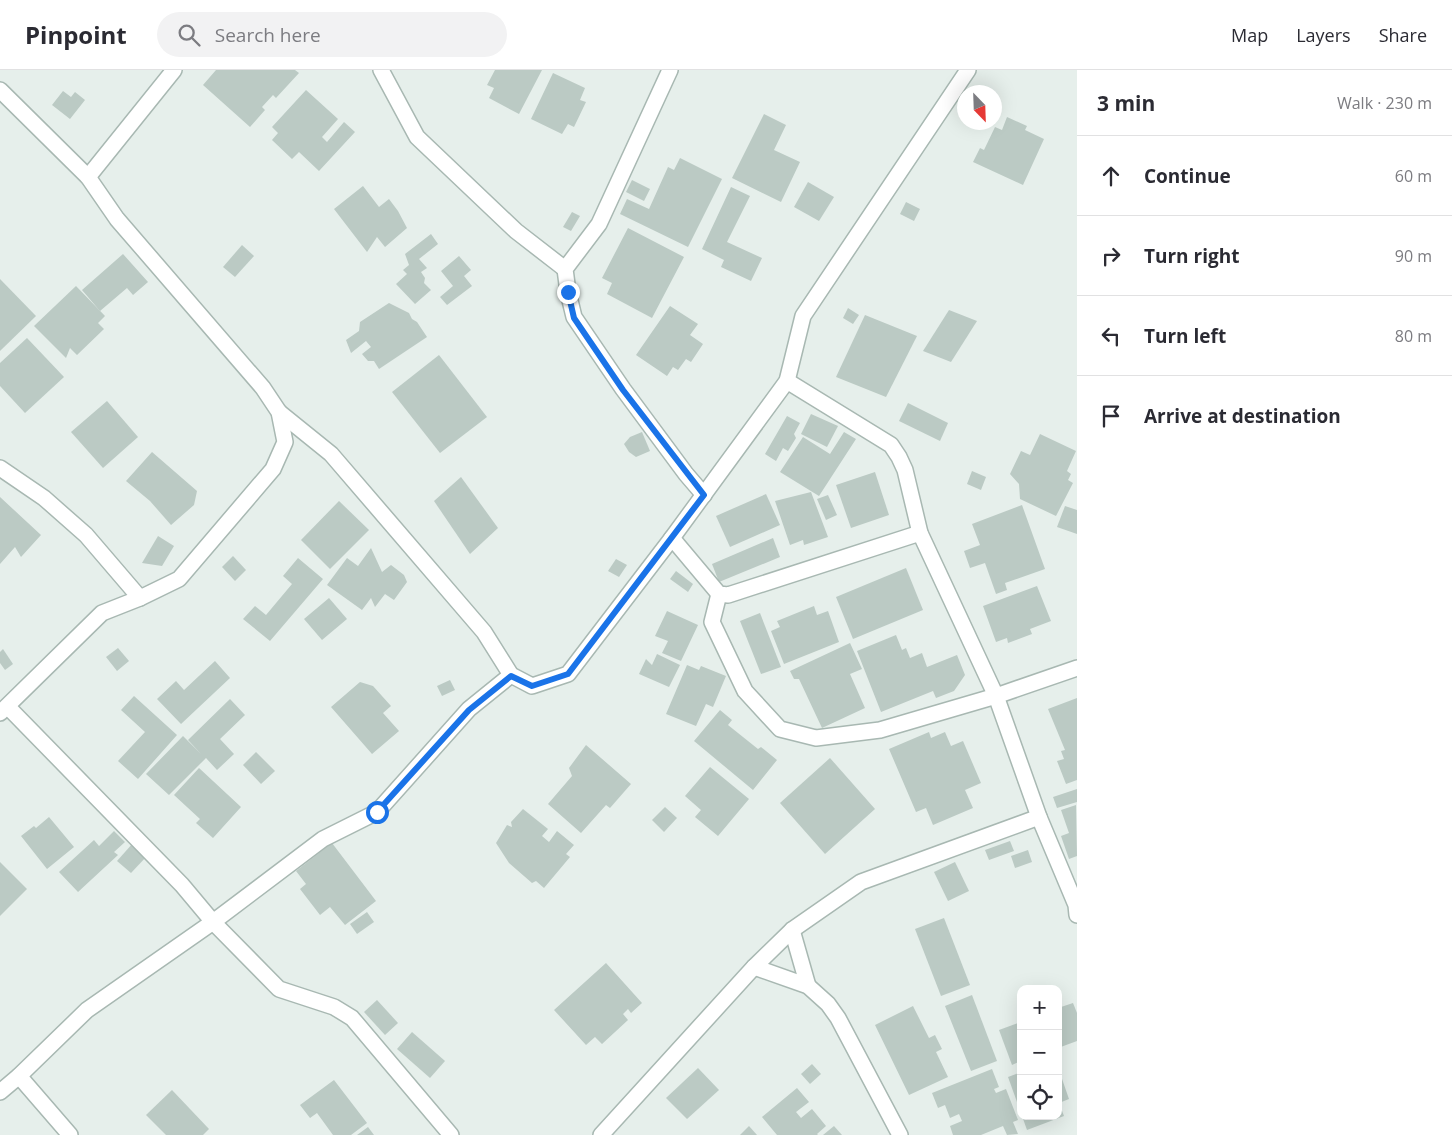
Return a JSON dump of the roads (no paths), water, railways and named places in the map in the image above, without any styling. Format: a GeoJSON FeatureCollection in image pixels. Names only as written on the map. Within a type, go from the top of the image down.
{"type":"FeatureCollection","features":[{"type":"Feature","properties":{"kind":"street"},"geometry":{"type":"LineString","coordinates":[[88,177],[174,70]]}},
{"type":"Feature","properties":{"kind":"street"},"geometry":{"type":"LineString","coordinates":[[382,70],[417,137],[516,231],[566,269]]}},
{"type":"Feature","properties":{"kind":"street"},"geometry":{"type":"LineString","coordinates":[[670,70],[599,224],[566,269],[568,292],[574,318],[623,390],[704,495]]}},
{"type":"Feature","properties":{"kind":"street"},"geometry":{"type":"LineString","coordinates":[[0,90],[88,177],[117,219],[150,260],[213,329],[263,388],[279,412],[331,454],[484,632],[511,676],[532,686],[568,674],[672,538],[787,381],[803,316],[968,70]]}},
{"type":"Feature","properties":{"kind":"street"},"geometry":{"type":"LineString","coordinates":[[787,381],[892,445],[899,457],[905,470],[920,533],[996,696],[1039,818],[1077,908]]}},
{"type":"Feature","properties":{"kind":"street"},"geometry":{"type":"LineString","coordinates":[[279,412],[285,442],[273,468],[179,579],[140,598],[102,613],[4,710],[182,885],[213,922],[278,989],[334,1007],[352,1018],[451,1135]]}},
{"type":"Feature","properties":{"kind":"street"},"geometry":{"type":"LineString","coordinates":[[0,468],[44,498],[86,535],[140,598]]}},
{"type":"Feature","properties":{"kind":"street"},"geometry":{"type":"LineString","coordinates":[[672,538],[719,594],[728,595],[920,533]]}},
{"type":"Feature","properties":{"kind":"street"},"geometry":{"type":"LineString","coordinates":[[719,594],[712,622],[745,691],[780,729],[816,738],[880,730],[996,696],[1077,668]]}},
{"type":"Feature","properties":{"kind":"street"},"geometry":{"type":"LineString","coordinates":[[0,1092],[87,1010],[213,922],[323,839],[377,812],[469,710],[511,676]]}},
{"type":"Feature","properties":{"kind":"street"},"geometry":{"type":"LineString","coordinates":[[602,1135],[754,967],[792,930],[861,882],[1039,818]]}},
{"type":"Feature","properties":{"kind":"street"},"geometry":{"type":"LineString","coordinates":[[792,930],[808,986]]}},
{"type":"Feature","properties":{"kind":"street"},"geometry":{"type":"LineString","coordinates":[[754,967],[808,986],[828,1004],[838,1018],[900,1135]]}},
{"type":"Feature","properties":{"kind":"street"},"geometry":{"type":"LineString","coordinates":[[19,1076],[70,1135]]}}]}
